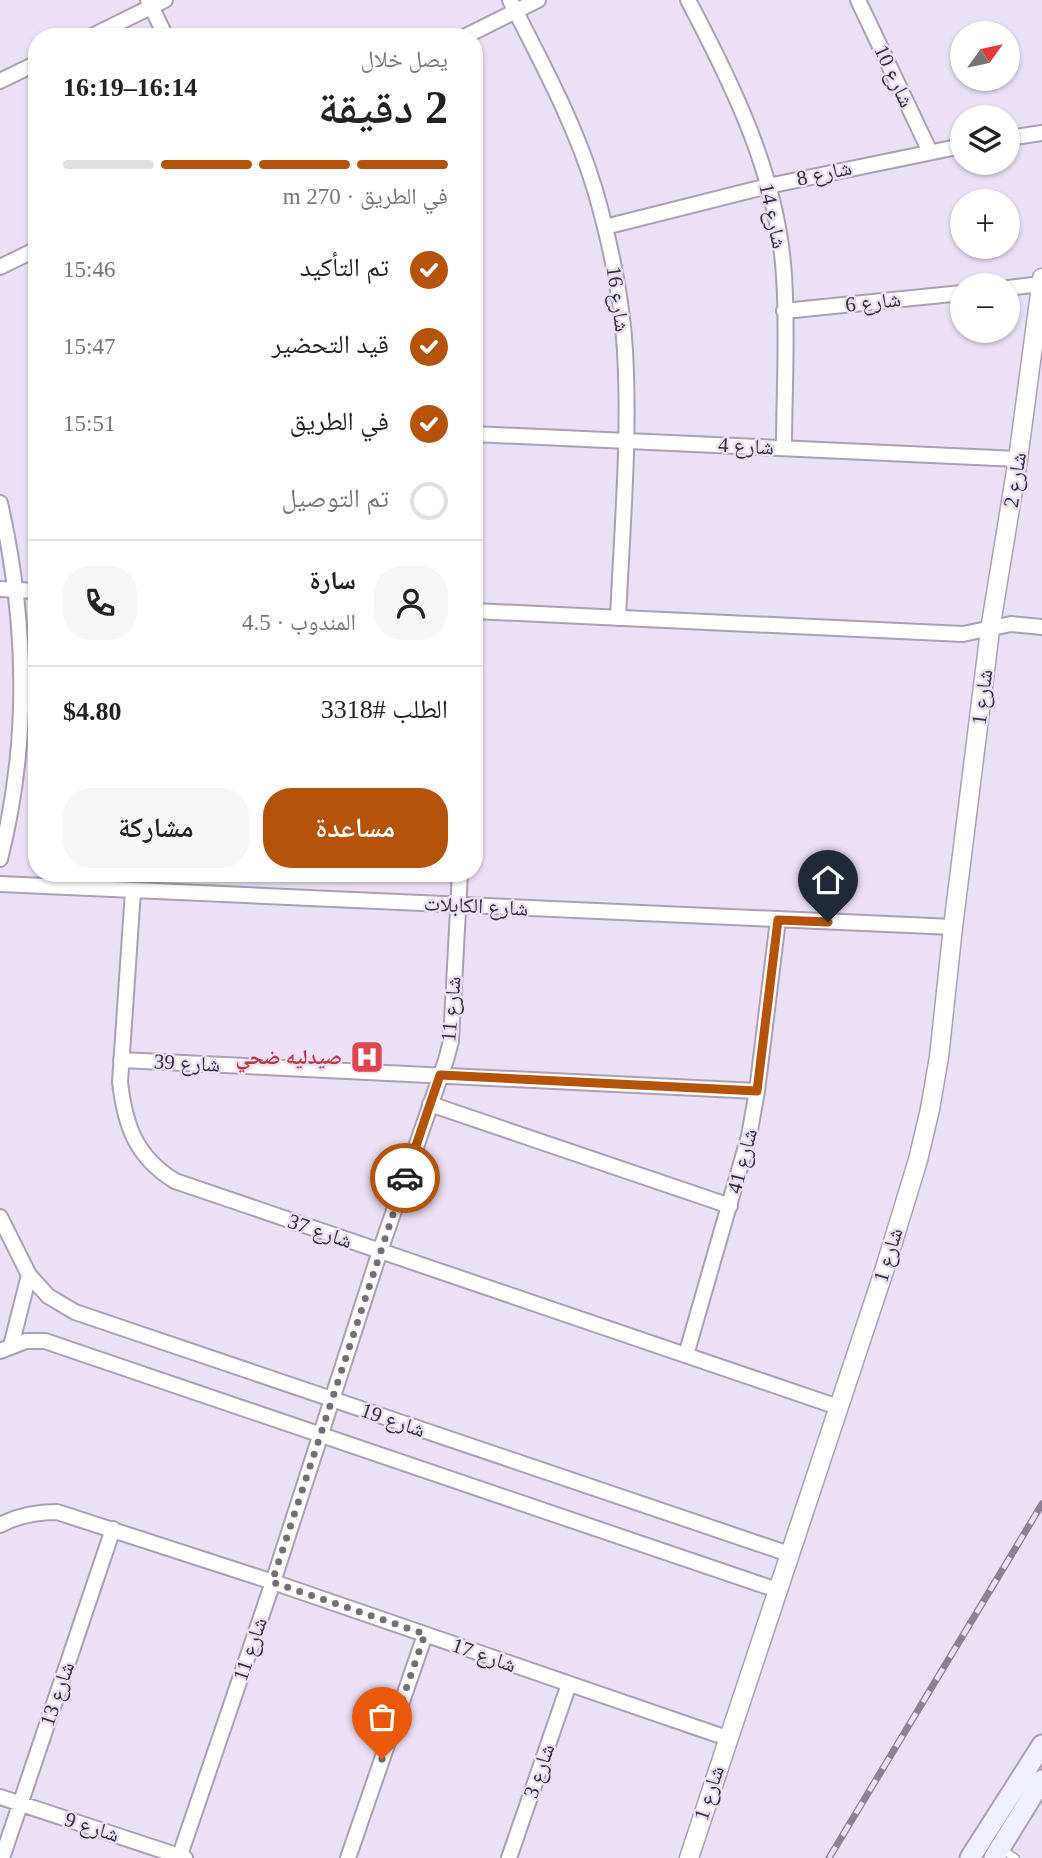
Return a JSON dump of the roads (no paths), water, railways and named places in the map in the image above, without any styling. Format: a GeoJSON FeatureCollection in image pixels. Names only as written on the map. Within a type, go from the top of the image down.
{"type":"FeatureCollection","features":[{"type":"Feature","properties":{"kind":"main road"},"geometry":{"type":"LineString","coordinates":[[970,1858],[1042,1745]]}},
{"type":"Feature","properties":{"kind":"main road"},"geometry":{"type":"LineString","coordinates":[[1003,1855],[1042,1780]]}},
{"type":"Feature","properties":{"kind":"street"},"geometry":{"type":"LineString","coordinates":[[106,28],[150,3],[165,0]]}},
{"type":"Feature","properties":{"kind":"street"},"geometry":{"type":"LineString","coordinates":[[478,28],[513,6],[538,0]]}},
{"type":"Feature","properties":{"kind":"street","name":"شارع 14"},"geometry":{"type":"LineString","coordinates":[[688,0],[744,112],[768,186],[784,276],[784,448]]}},
{"type":"Feature","properties":{"kind":"street","name":"شارع 10"},"geometry":{"type":"LineString","coordinates":[[858,0],[930,152]]}},
{"type":"Feature","properties":{"kind":"street"},"geometry":{"type":"LineString","coordinates":[[150,3],[162,28]]}},
{"type":"Feature","properties":{"kind":"street","name":"شارع 16"},"geometry":{"type":"LineString","coordinates":[[513,6],[580,148],[605,227],[614,268],[625,350],[625,440],[618,618]]}},
{"type":"Feature","properties":{"kind":"street"},"geometry":{"type":"LineString","coordinates":[[0,81],[28,67]]}},
{"type":"Feature","properties":{"kind":"street"},"geometry":{"type":"LineString","coordinates":[[1020,136],[1042,133]]}},
{"type":"Feature","properties":{"kind":"street","name":"شارع 8"},"geometry":{"type":"LineString","coordinates":[[605,227],[768,186],[950,148]]}},
{"type":"Feature","properties":{"kind":"street"},"geometry":{"type":"LineString","coordinates":[[0,267],[28,253]]}},
{"type":"Feature","properties":{"kind":"street"},"geometry":{"type":"LineString","coordinates":[[1020,286],[1042,281]]}},
{"type":"Feature","properties":{"kind":"street","name":"شارع 2"},"geometry":{"type":"LineString","coordinates":[[990,629],[1018,458],[1042,281]]}},
{"type":"Feature","properties":{"kind":"street","name":"شارع 6"},"geometry":{"type":"LineString","coordinates":[[784,311],[950,294]]}},
{"type":"Feature","properties":{"kind":"street","name":"شارع 4"},"geometry":{"type":"LineString","coordinates":[[483,434],[1018,458]]}},
{"type":"Feature","properties":{"kind":"street"},"geometry":{"type":"LineString","coordinates":[[0,503],[17,590],[22,649],[18,768],[0,859]]}},
{"type":"Feature","properties":{"kind":"street"},"geometry":{"type":"LineString","coordinates":[[0,589],[28,591]]}},
{"type":"Feature","properties":{"kind":"street"},"geometry":{"type":"LineString","coordinates":[[483,611],[963,634],[1011,624],[1042,627]]}},
{"type":"Feature","properties":{"kind":"street","name":"شارع 1"},"geometry":{"type":"LineString","coordinates":[[689,1858],[885,1268],[921,1147],[939,1057],[990,629]]}},
{"type":"Feature","properties":{"kind":"street","name":"شارع 11"},"geometry":{"type":"LineString","coordinates":[[181,1857],[451,1041],[459,882]]}},
{"type":"Feature","properties":{"kind":"street","name":"شارع الكابلات"},"geometry":{"type":"LineString","coordinates":[[0,884],[953,928]]}},
{"type":"Feature","properties":{"kind":"street","name":"شارع 37"},"geometry":{"type":"LineString","coordinates":[[133,891],[121,1060],[122,1097],[128,1125],[139,1149],[160,1172],[175,1181],[838,1407]]}},
{"type":"Feature","properties":{"kind":"street","name":"شارع 41"},"geometry":{"type":"LineString","coordinates":[[686,1355],[750,1136],[778,920]]}},
{"type":"Feature","properties":{"kind":"street","name":"شارع 39"},"geometry":{"type":"LineString","coordinates":[[121,1060],[757,1091]]}},
{"type":"Feature","properties":{"kind":"street"},"geometry":{"type":"LineString","coordinates":[[430,1104],[730,1206]]}},
{"type":"Feature","properties":{"kind":"street","name":"شارع 19"},"geometry":{"type":"LineString","coordinates":[[0,1217],[29,1275],[48,1296],[75,1312],[789,1554]]}},
{"type":"Feature","properties":{"kind":"street"},"geometry":{"type":"LineString","coordinates":[[5,1349],[29,1275]]}},
{"type":"Feature","properties":{"kind":"street","name":"شارع 19"},"geometry":{"type":"LineString","coordinates":[[5,1349],[26,1341],[45,1341],[777,1590]]}},
{"type":"Feature","properties":{"kind":"street","name":"شارع 17"},"geometry":{"type":"LineString","coordinates":[[0,1525],[39,1512],[57,1512],[272,1582],[727,1738]]}},
{"type":"Feature","properties":{"kind":"street","name":"شارع 13"},"geometry":{"type":"LineString","coordinates":[[2,1858],[113,1529]]}},
{"type":"Feature","properties":{"kind":"street"},"geometry":{"type":"LineString","coordinates":[[348,1858],[425,1634]]}},
{"type":"Feature","properties":{"kind":"street","name":"شارع 3"},"geometry":{"type":"LineString","coordinates":[[509,1858],[569,1684]]}},
{"type":"Feature","properties":{"kind":"street","name":"شارع 9"},"geometry":{"type":"LineString","coordinates":[[0,1797],[181,1857]]}},
{"type":"Feature","properties":{"kind":"railway"},"geometry":{"type":"LineString","coordinates":[[829,1858],[1042,1504]]}},
{"type":"Feature","properties":{"kind":"place","name":"صيدليه ضحي"},"geometry":{"type":"Point","coordinates":[367,1057]}}]}
